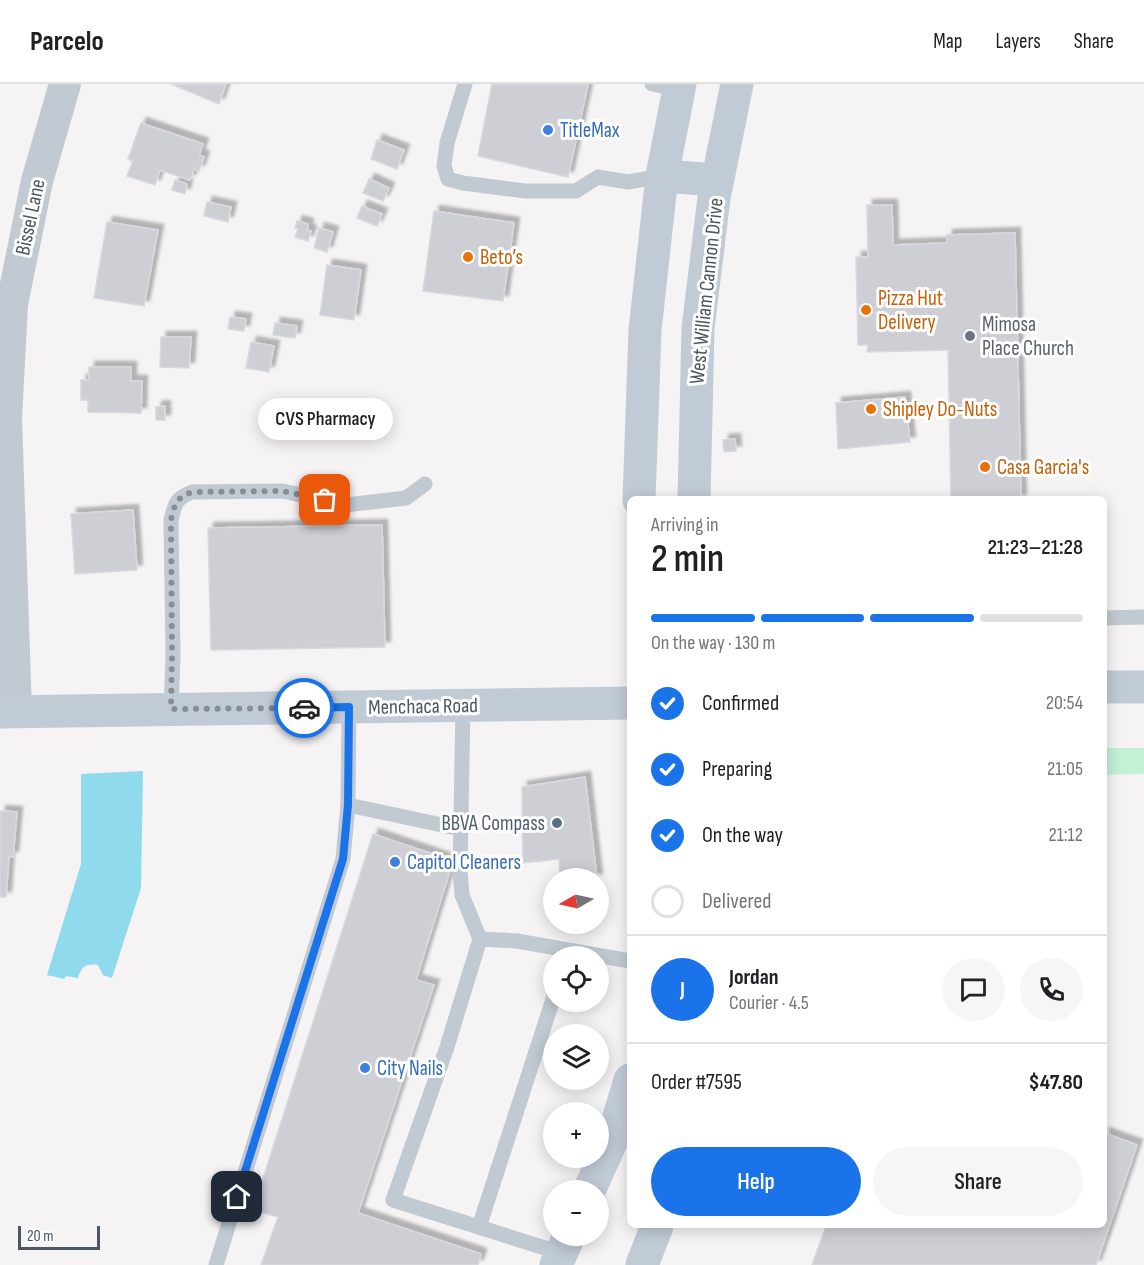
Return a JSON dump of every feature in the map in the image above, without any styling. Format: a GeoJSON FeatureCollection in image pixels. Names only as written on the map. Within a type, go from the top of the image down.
{"type":"FeatureCollection","features":[{"type":"Feature","properties":{"kind":"main road","name":"West William Cannon Drive"},"geometry":{"type":"LineString","coordinates":[[694,496],[698,328],[714,198],[737,84]]}},
{"type":"Feature","properties":{"kind":"main road"},"geometry":{"type":"LineString","coordinates":[[639,496],[645,330],[670,86]]}},
{"type":"Feature","properties":{"kind":"main road"},"geometry":{"type":"LineString","coordinates":[[662,176],[717,180]]}},
{"type":"Feature","properties":{"kind":"main road"},"geometry":{"type":"LineString","coordinates":[[1107,687],[1144,687]]}},
{"type":"Feature","properties":{"kind":"main road","name":"Menchaca Road"},"geometry":{"type":"LineString","coordinates":[[8,712],[627,703]]}},
{"type":"Feature","properties":{"kind":"main road"},"geometry":{"type":"LineString","coordinates":[[594,1180],[612,1140],[627,1090]]}},
{"type":"Feature","properties":{"kind":"main road"},"geometry":{"type":"LineString","coordinates":[[642,1265],[656,1228]]}},
{"type":"Feature","properties":{"kind":"street","name":"Bissel Lane"},"geometry":{"type":"LineString","coordinates":[[8,712],[6,420],[12,304],[37,181],[65,84]]}},
{"type":"Feature","properties":{"kind":"lane"},"geometry":{"type":"LineString","coordinates":[[465,84],[447,143],[444,166],[448,179],[525,191],[576,191],[598,177],[628,182],[662,176]]}},
{"type":"Feature","properties":{"kind":"lane"},"geometry":{"type":"LineString","coordinates":[[171,709],[171,520],[175,505],[182,496],[192,492],[283,491],[346,505],[406,498],[425,484]]}},
{"type":"Feature","properties":{"kind":"lane"},"geometry":{"type":"LineString","coordinates":[[1107,618],[1144,617]]}},
{"type":"Feature","properties":{"kind":"lane"},"geometry":{"type":"LineString","coordinates":[[463,705],[460,871],[462,895],[480,939],[447,1047],[393,1200],[567,1255]]}},
{"type":"Feature","properties":{"kind":"lane"},"geometry":{"type":"LineString","coordinates":[[216,1265],[343,859],[348,805],[349,707]]}},
{"type":"Feature","properties":{"kind":"lane"},"geometry":{"type":"LineString","coordinates":[[348,805],[461,830]]}},
{"type":"Feature","properties":{"kind":"lane"},"geometry":{"type":"LineString","coordinates":[[480,939],[517,940],[543,947]]}},
{"type":"Feature","properties":{"kind":"lane"},"geometry":{"type":"LineString","coordinates":[[609,959],[627,961]]}},
{"type":"Feature","properties":{"kind":"lane"},"geometry":{"type":"LineString","coordinates":[[479,1227],[549,1012]]}},
{"type":"Feature","properties":{"kind":"green space"},"geometry":{"type":"Polygon","coordinates":[[[1107,748],[1144,748],[1144,774],[1107,775],[1107,748]]]}},
{"type":"Feature","properties":{"kind":"water"},"geometry":{"type":"Polygon","coordinates":[[[143,771],[141,888],[112,978],[103,975],[98,965],[85,967],[78,978],[66,976],[64,979],[47,975],[81,864],[81,774],[143,771]]]}},
{"type":"Feature","properties":{"kind":"building"},"geometry":{"type":"Polygon","coordinates":[[[171,84],[226,84],[219,104],[171,84]]]}},
{"type":"Feature","properties":{"kind":"building"},"geometry":{"type":"Polygon","coordinates":[[[492,84],[588,84],[568,177],[478,156],[492,84]]]}},
{"type":"Feature","properties":{"kind":"building"},"geometry":{"type":"Polygon","coordinates":[[[141,123],[203,144],[199,155],[204,157],[199,171],[194,169],[190,180],[160,170],[155,185],[127,176],[133,161],[128,159],[141,123]]]}},
{"type":"Feature","properties":{"kind":"building"},"geometry":{"type":"Polygon","coordinates":[[[377,140],[404,150],[397,169],[371,159],[377,140]]]}},
{"type":"Feature","properties":{"kind":"building"},"geometry":{"type":"Polygon","coordinates":[[[369,179],[389,188],[383,201],[363,193],[369,179]]]}},
{"type":"Feature","properties":{"kind":"building"},"geometry":{"type":"Polygon","coordinates":[[[175,180],[187,184],[185,194],[172,190],[175,180]]]}},
{"type":"Feature","properties":{"kind":"building"},"geometry":{"type":"Polygon","coordinates":[[[207,202],[231,207],[228,222],[204,216],[207,202]]]}},
{"type":"Feature","properties":{"kind":"building"},"geometry":{"type":"Polygon","coordinates":[[[867,205],[892,205],[893,245],[947,243],[947,235],[1015,233],[1021,496],[951,496],[948,350],[867,352],[868,345],[858,345],[856,257],[868,257],[867,205]]]}},
{"type":"Feature","properties":{"kind":"building"},"geometry":{"type":"Polygon","coordinates":[[[362,206],[382,214],[377,226],[357,218],[362,206]]]}},
{"type":"Feature","properties":{"kind":"building","name":"Beto’s"},"geometry":{"type":"Polygon","coordinates":[[[434,211],[514,223],[503,301],[423,291],[434,211]]]}},
{"type":"Feature","properties":{"kind":"building"},"geometry":{"type":"Polygon","coordinates":[[[297,221],[308,224],[307,230],[311,231],[308,241],[295,237],[298,229],[295,228],[297,221]]]}},
{"type":"Feature","properties":{"kind":"building"},"geometry":{"type":"Polygon","coordinates":[[[107,222],[158,230],[144,306],[94,298],[107,222]]]}},
{"type":"Feature","properties":{"kind":"building"},"geometry":{"type":"Polygon","coordinates":[[[319,228],[333,232],[327,252],[314,248],[319,228]]]}},
{"type":"Feature","properties":{"kind":"building"},"geometry":{"type":"Polygon","coordinates":[[[327,265],[361,270],[354,320],[320,315],[327,265]]]}},
{"type":"Feature","properties":{"kind":"building"},"geometry":{"type":"Polygon","coordinates":[[[230,317],[246,319],[244,331],[228,329],[230,317]]]}},
{"type":"Feature","properties":{"kind":"building"},"geometry":{"type":"Polygon","coordinates":[[[275,323],[297,326],[295,338],[273,335],[275,323]]]}},
{"type":"Feature","properties":{"kind":"building"},"geometry":{"type":"Polygon","coordinates":[[[161,337],[191,337],[189,368],[160,367],[161,337]]]}},
{"type":"Feature","properties":{"kind":"building"},"geometry":{"type":"Polygon","coordinates":[[[251,342],[274,346],[269,372],[246,368],[251,342]]]}},
{"type":"Feature","properties":{"kind":"building"},"geometry":{"type":"Polygon","coordinates":[[[89,367],[131,367],[131,381],[142,381],[141,413],[88,412],[88,400],[81,400],[81,380],[89,380],[89,367]]]}},
{"type":"Feature","properties":{"kind":"building"},"geometry":{"type":"Polygon","coordinates":[[[905,397],[910,442],[838,449],[836,403],[905,397]]]}},
{"type":"Feature","properties":{"kind":"building"},"geometry":{"type":"Polygon","coordinates":[[[165,406],[165,420],[156,420],[156,407],[165,406]]]}},
{"type":"Feature","properties":{"kind":"building"},"geometry":{"type":"Polygon","coordinates":[[[735,439],[736,451],[724,452],[723,440],[735,439]]]}},
{"type":"Feature","properties":{"kind":"building"},"geometry":{"type":"Polygon","coordinates":[[[133,510],[137,570],[75,574],[71,514],[133,510]]]}},
{"type":"Feature","properties":{"kind":"building"},"geometry":{"type":"Polygon","coordinates":[[[382,525],[385,647],[211,650],[208,528],[382,525]]]}},
{"type":"Feature","properties":{"kind":"building","name":"BBVA Compass"},"geometry":{"type":"Polygon","coordinates":[[[585,777],[596,868],[559,868],[559,859],[523,863],[522,787],[585,777]]]}},
{"type":"Feature","properties":{"kind":"building"},"geometry":{"type":"Polygon","coordinates":[[[0,811],[17,812],[13,857],[9,856],[6,897],[0,897],[0,811]]]}},
{"type":"Feature","properties":{"kind":"building"},"geometry":{"type":"Polygon","coordinates":[[[373,834],[453,861],[416,980],[434,985],[358,1213],[481,1254],[478,1265],[261,1265],[278,1217],[253,1210],[373,834]]]}},
{"type":"Feature","properties":{"kind":"building"},"geometry":{"type":"Polygon","coordinates":[[[1107,1134],[1137,1145],[1096,1265],[812,1265],[825,1228],[1107,1228],[1107,1134]]]}},
{"type":"Feature","properties":{"kind":"way so far"},"geometry":{"type":"LineString","coordinates":[[304,708],[171,709],[171,520],[175,505],[182,496],[192,492],[283,491],[325,500]]}},
{"type":"Feature","properties":{"kind":"place","name":"TitleMax"},"geometry":{"type":"Point","coordinates":[548,130]}},
{"type":"Feature","properties":{"kind":"place","name":"Beto’s"},"geometry":{"type":"Point","coordinates":[468,257]}},
{"type":"Feature","properties":{"kind":"place","name":"Pizza Hut Delivery"},"geometry":{"type":"Point","coordinates":[866,310]}},
{"type":"Feature","properties":{"kind":"place","name":"Mimosa Place Church"},"geometry":{"type":"Point","coordinates":[970,336]}},
{"type":"Feature","properties":{"kind":"place","name":"Shipley Do-Nuts"},"geometry":{"type":"Point","coordinates":[871,409]}},
{"type":"Feature","properties":{"kind":"place","name":"Casa Garcia's"},"geometry":{"type":"Point","coordinates":[985,467]}},
{"type":"Feature","properties":{"kind":"place","name":"CVS Pharmacy"},"geometry":{"type":"Point","coordinates":[325,500]}},
{"type":"Feature","properties":{"kind":"place","name":"BBVA Compass"},"geometry":{"type":"Point","coordinates":[557,823]}},
{"type":"Feature","properties":{"kind":"place","name":"Capitol Cleaners"},"geometry":{"type":"Point","coordinates":[395,862]}},
{"type":"Feature","properties":{"kind":"place","name":"City Nails"},"geometry":{"type":"Point","coordinates":[365,1068]}},
{"type":"Feature","properties":{"kind":"route"},"geometry":{"type":"LineString","coordinates":[[237,1197],[343,859],[348,805],[349,707],[304,708]]}}]}
